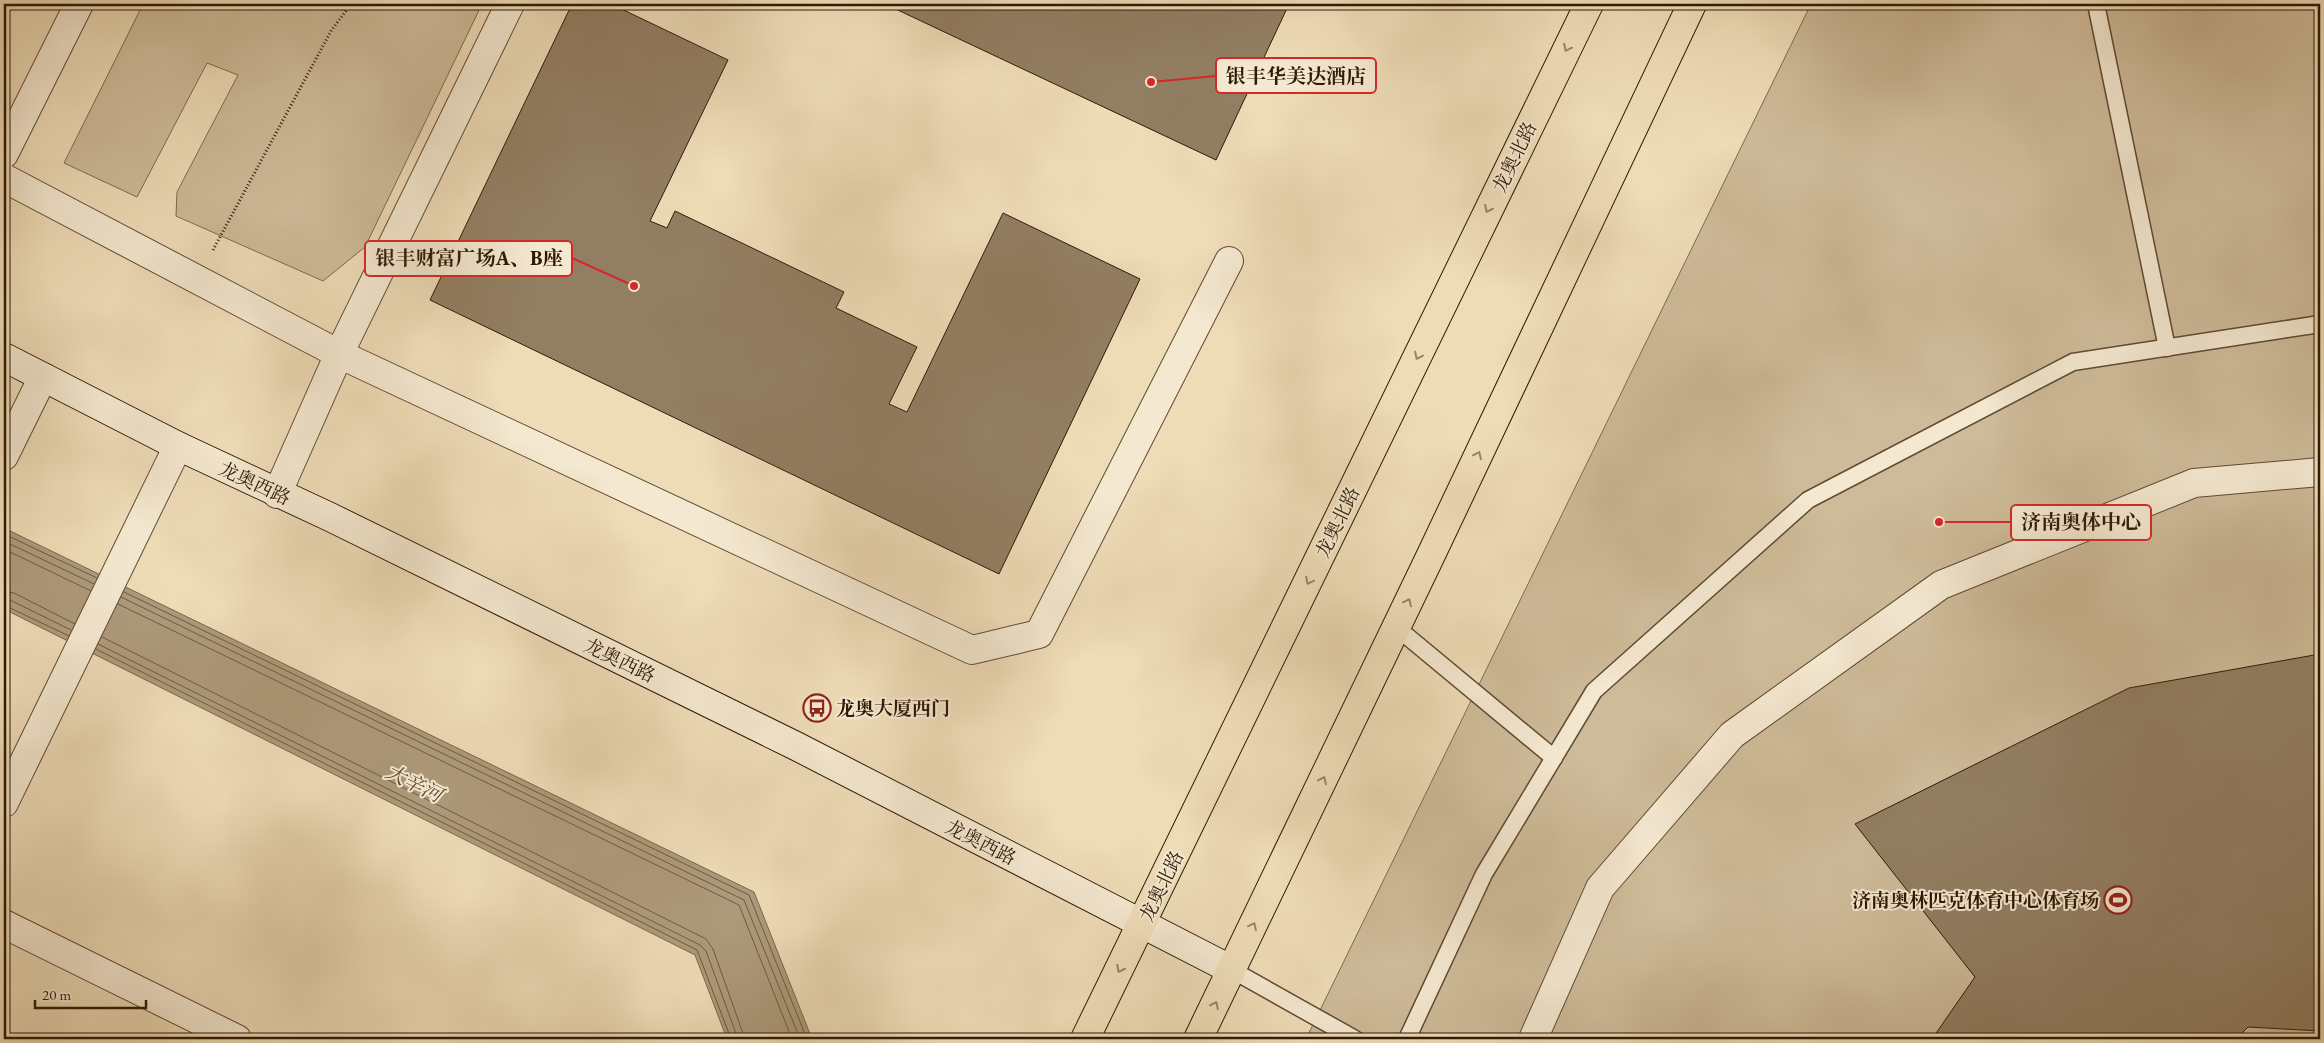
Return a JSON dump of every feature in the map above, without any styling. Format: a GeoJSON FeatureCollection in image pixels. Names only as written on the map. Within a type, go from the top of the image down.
{"type":"FeatureCollection","features":[{"type":"Feature","properties":{"kind":"main road","name":"龙奥北路"},"geometry":{"type":"LineString","coordinates":[[1085,1039],[1589,4]]}},
{"type":"Feature","properties":{"kind":"main road"},"geometry":{"type":"LineString","coordinates":[[1198,1039],[1692,4]]}},
{"type":"Feature","properties":{"kind":"street"},"geometry":{"type":"LineString","coordinates":[[4,154],[79,4]]}},
{"type":"Feature","properties":{"kind":"street"},"geometry":{"type":"LineString","coordinates":[[277,494],[339,354],[510,4]]}},
{"type":"Feature","properties":{"kind":"street"},"geometry":{"type":"LineString","coordinates":[[4,178],[339,354],[972,650],[1039,634],[1229,261]]}},
{"type":"Feature","properties":{"kind":"street","name":"龙奥西路"},"geometry":{"type":"LineString","coordinates":[[4,357],[178,446],[277,494],[330,517],[796,746],[1232,970]]}},
{"type":"Feature","properties":{"kind":"street"},"geometry":{"type":"LineString","coordinates":[[4,456],[43,377]]}},
{"type":"Feature","properties":{"kind":"street"},"geometry":{"type":"LineString","coordinates":[[4,803],[178,446]]}},
{"type":"Feature","properties":{"kind":"street"},"geometry":{"type":"LineString","coordinates":[[1533,1039],[1600,888],[1732,735],[1941,585],[2194,483],[2320,472]]}},
{"type":"Feature","properties":{"kind":"street"},"geometry":{"type":"LineString","coordinates":[[4,924],[237,1039]]}},
{"type":"Feature","properties":{"kind":"lane"},"geometry":{"type":"LineString","coordinates":[[2096,4],[2167,348]]}},
{"type":"Feature","properties":{"kind":"lane"},"geometry":{"type":"LineString","coordinates":[[1407,1039],[1484,874],[1594,691],[1808,500],[2073,362],[2320,324]]}},
{"type":"Feature","properties":{"kind":"lane"},"geometry":{"type":"LineString","coordinates":[[1396,627],[1554,758]]}},
{"type":"Feature","properties":{"kind":"lane"},"geometry":{"type":"LineString","coordinates":[[1232,970],[1355,1039]]}},
{"type":"Feature","properties":{"kind":"path"},"geometry":{"type":"LineString","coordinates":[[198,280],[331,31],[352,4]]}},
{"type":"Feature","properties":{"kind":"shaded area"},"geometry":{"type":"Polygon","coordinates":[[[143,4],[482,4],[365,247],[323,281],[176,216],[177,192],[238,75],[207,63],[137,197],[64,163],[143,4]]]}},
{"type":"Feature","properties":{"kind":"shaded area"},"geometry":{"type":"Polygon","coordinates":[[[1811,4],[2320,4],[2320,1039],[1306,1039],[1811,4]]]}},
{"type":"Feature","properties":{"kind":"water","name":"大辛河"},"geometry":{"type":"Polygon","coordinates":[[[4,528],[754,892],[812,1039],[727,1039],[695,955],[4,609],[4,528]]]}},
{"type":"Feature","properties":{"kind":"building"},"geometry":{"type":"Polygon","coordinates":[[[572,4],[611,4],[728,60],[650,221],[667,228],[675,211],[844,292],[836,308],[917,347],[889,404],[907,412],[1003,213],[1140,279],[999,574],[430,300],[572,4]]]}},
{"type":"Feature","properties":{"kind":"building"},"geometry":{"type":"Polygon","coordinates":[[[885,4],[1289,4],[1216,160],[885,4]]]}},
{"type":"Feature","properties":{"kind":"building","name":"济南奥林匹克体育中心体育场"},"geometry":{"type":"Polygon","coordinates":[[[2320,654],[2320,1031],[2248,1027],[2236,1039],[1932,1039],[1975,977],[1855,824],[2129,688],[2320,654]]]}},
{"type":"Feature","properties":{"kind":"place","name":"银丰华美达酒店"},"geometry":{"type":"Point","coordinates":[1151,82]}},
{"type":"Feature","properties":{"kind":"place","name":"银丰财富广场A、B座"},"geometry":{"type":"Point","coordinates":[634,286]}},
{"type":"Feature","properties":{"kind":"place","name":"济南奥体中心"},"geometry":{"type":"Point","coordinates":[1939,522]}},
{"type":"Feature","properties":{"kind":"place","name":"龙奥大厦西门"},"geometry":{"type":"Point","coordinates":[817,708]}},
{"type":"Feature","properties":{"kind":"place","name":"济南奥林匹克体育中心体育场"},"geometry":{"type":"Point","coordinates":[2118,900]}}]}
